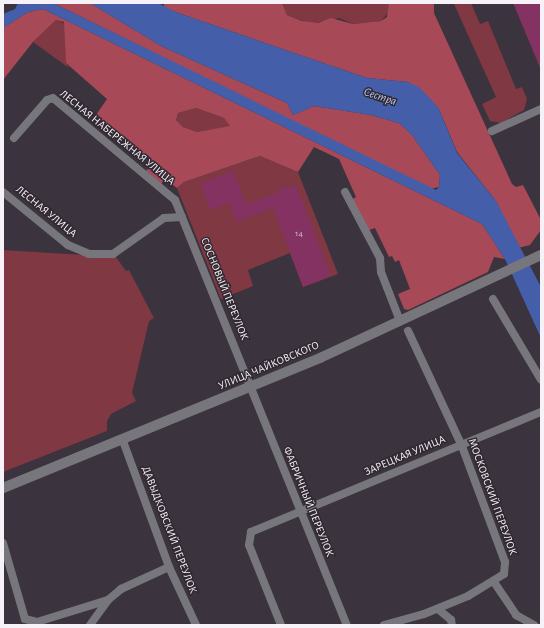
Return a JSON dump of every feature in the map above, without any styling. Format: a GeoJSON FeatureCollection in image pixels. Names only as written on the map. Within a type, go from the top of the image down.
{"type":"FeatureCollection","features":[{"type":"Feature","properties":{"kind":"street","name":"ЛЕСНАЯ НАБЕРЕЖНАЯ УЛИЦА"},"geometry":{"type":"LineString","coordinates":[[14,138],[47,100],[53,98],[175,200]]}},
{"type":"Feature","properties":{"kind":"street"},"geometry":{"type":"LineString","coordinates":[[492,131],[541,109]]}},
{"type":"Feature","properties":{"kind":"street","name":"ЛЕСНАЯ УЛИЦА"},"geometry":{"type":"LineString","coordinates":[[3,192],[68,245],[89,254],[113,254],[164,218],[182,217]]}},
{"type":"Feature","properties":{"kind":"street"},"geometry":{"type":"LineString","coordinates":[[345,192],[380,258],[381,272],[400,321]]}},
{"type":"Feature","properties":{"kind":"street","name":"СОСНОВЫЙ ПЕРЕУЛОК"},"geometry":{"type":"LineString","coordinates":[[175,200],[252,386]]}},
{"type":"Feature","properties":{"kind":"street","name":"УЛИЦА ЧАЙКОВСКОГО"},"geometry":{"type":"LineString","coordinates":[[3,488],[123,441],[252,386],[400,321],[540,256]]}},
{"type":"Feature","properties":{"kind":"street"},"geometry":{"type":"LineString","coordinates":[[492,299],[541,380]]}},
{"type":"Feature","properties":{"kind":"street","name":"МОСКОВСКИЙ ПЕРЕУЛОК"},"geometry":{"type":"LineString","coordinates":[[384,625],[438,609],[494,582],[504,574],[505,562],[461,444],[408,331]]}},
{"type":"Feature","properties":{"kind":"street","name":"ФАБРИЧНЫЙ ПЕРЕУЛОК"},"geometry":{"type":"LineString","coordinates":[[252,386],[347,625]]}},
{"type":"Feature","properties":{"kind":"street","name":"ЗАРЕЦКАЯ УЛИЦА"},"geometry":{"type":"LineString","coordinates":[[281,625],[248,540],[251,532],[300,510],[541,412]]}},
{"type":"Feature","properties":{"kind":"street","name":"ДАВЫДКОВСКИЙ ПЕРЕУЛОК"},"geometry":{"type":"LineString","coordinates":[[123,441],[169,567],[196,625]]}},
{"type":"Feature","properties":{"kind":"street"},"geometry":{"type":"LineString","coordinates":[[3,543],[25,619],[37,622],[108,600],[136,580],[169,567]]}},
{"type":"Feature","properties":{"kind":"street"},"geometry":{"type":"LineString","coordinates":[[494,582],[516,615],[534,625]]}},
{"type":"Feature","properties":{"kind":"street"},"geometry":{"type":"LineString","coordinates":[[90,625],[108,600]]}},
{"type":"Feature","properties":{"kind":"street"},"geometry":{"type":"LineString","coordinates":[[438,609],[451,620],[452,625]]}},
{"type":"Feature","properties":{"kind":"shaded area"},"geometry":{"type":"Polygon","coordinates":[[[53,3],[90,3],[161,46],[287,103],[293,115],[314,106],[371,115],[399,123],[412,135],[440,175],[439,187],[430,189],[53,3]]]}},
{"type":"Feature","properties":{"kind":"shaded area"},"geometry":{"type":"Polygon","coordinates":[[[164,3],[282,3],[287,15],[302,21],[318,23],[331,18],[353,24],[381,21],[387,17],[389,3],[434,3],[434,13],[512,184],[516,187],[523,185],[541,220],[541,230],[530,245],[518,248],[496,201],[457,152],[438,107],[408,82],[367,78],[178,13],[164,7],[164,3]]]}},
{"type":"Feature","properties":{"kind":"shaded area"},"geometry":{"type":"Polygon","coordinates":[[[282,3],[389,3],[389,12],[381,21],[353,24],[339,18],[311,24],[287,15],[282,3]]]}},
{"type":"Feature","properties":{"kind":"shaded area"},"geometry":{"type":"Polygon","coordinates":[[[471,3],[480,24],[488,21],[516,89],[522,87],[527,99],[524,110],[501,123],[490,121],[482,104],[496,97],[454,4],[471,3]]]}},
{"type":"Feature","properties":{"kind":"shaded area"},"geometry":{"type":"Polygon","coordinates":[[[43,9],[482,224],[505,259],[494,257],[488,272],[408,310],[404,309],[398,294],[410,289],[399,260],[395,262],[392,256],[389,257],[375,228],[366,231],[349,201],[356,197],[339,159],[314,147],[298,172],[260,156],[184,182],[177,188],[165,179],[161,184],[146,171],[153,162],[96,115],[107,99],[66,63],[64,22],[56,20],[33,42],[3,80],[3,28],[28,12],[43,9]],[[196,108],[178,113],[176,120],[183,127],[197,132],[230,126],[224,118],[196,108]]]}},
{"type":"Feature","properties":{"kind":"shaded area"},"geometry":{"type":"Polygon","coordinates":[[[56,20],[66,24],[66,63],[69,68],[33,42],[56,20]]]}},
{"type":"Feature","properties":{"kind":"shaded area"},"geometry":{"type":"Polygon","coordinates":[[[196,108],[224,118],[231,127],[197,132],[183,127],[176,120],[178,113],[196,108]]]}},
{"type":"Feature","properties":{"kind":"shaded area"},"geometry":{"type":"Polygon","coordinates":[[[260,156],[298,172],[338,274],[303,287],[290,253],[248,270],[253,286],[221,299],[177,188],[184,182],[260,156]]]}},
{"type":"Feature","properties":{"kind":"shaded area"},"geometry":{"type":"Polygon","coordinates":[[[3,250],[116,257],[126,271],[129,270],[154,318],[149,321],[132,393],[136,401],[111,414],[107,421],[107,431],[3,472],[3,250]]]}},
{"type":"Feature","properties":{"kind":"water","name":"Сестра"},"geometry":{"type":"Polygon","coordinates":[[[18,3],[53,3],[436,190],[439,187],[440,175],[412,135],[399,123],[371,115],[314,106],[293,115],[287,103],[161,46],[90,3],[158,3],[178,13],[367,78],[408,82],[419,87],[438,107],[457,153],[496,201],[541,287],[541,338],[505,259],[482,224],[43,9],[28,12],[3,28],[3,14],[15,9],[18,3]]]}},
{"type":"Feature","properties":{"kind":"building"},"geometry":{"type":"Polygon","coordinates":[[[513,3],[541,3],[541,70],[513,3]]]}},
{"type":"Feature","properties":{"kind":"building"},"geometry":{"type":"Polygon","coordinates":[[[233,171],[246,204],[279,192],[278,189],[286,186],[287,189],[296,185],[331,276],[303,287],[273,208],[236,222],[229,203],[210,210],[200,184],[233,171]]]}}]}
